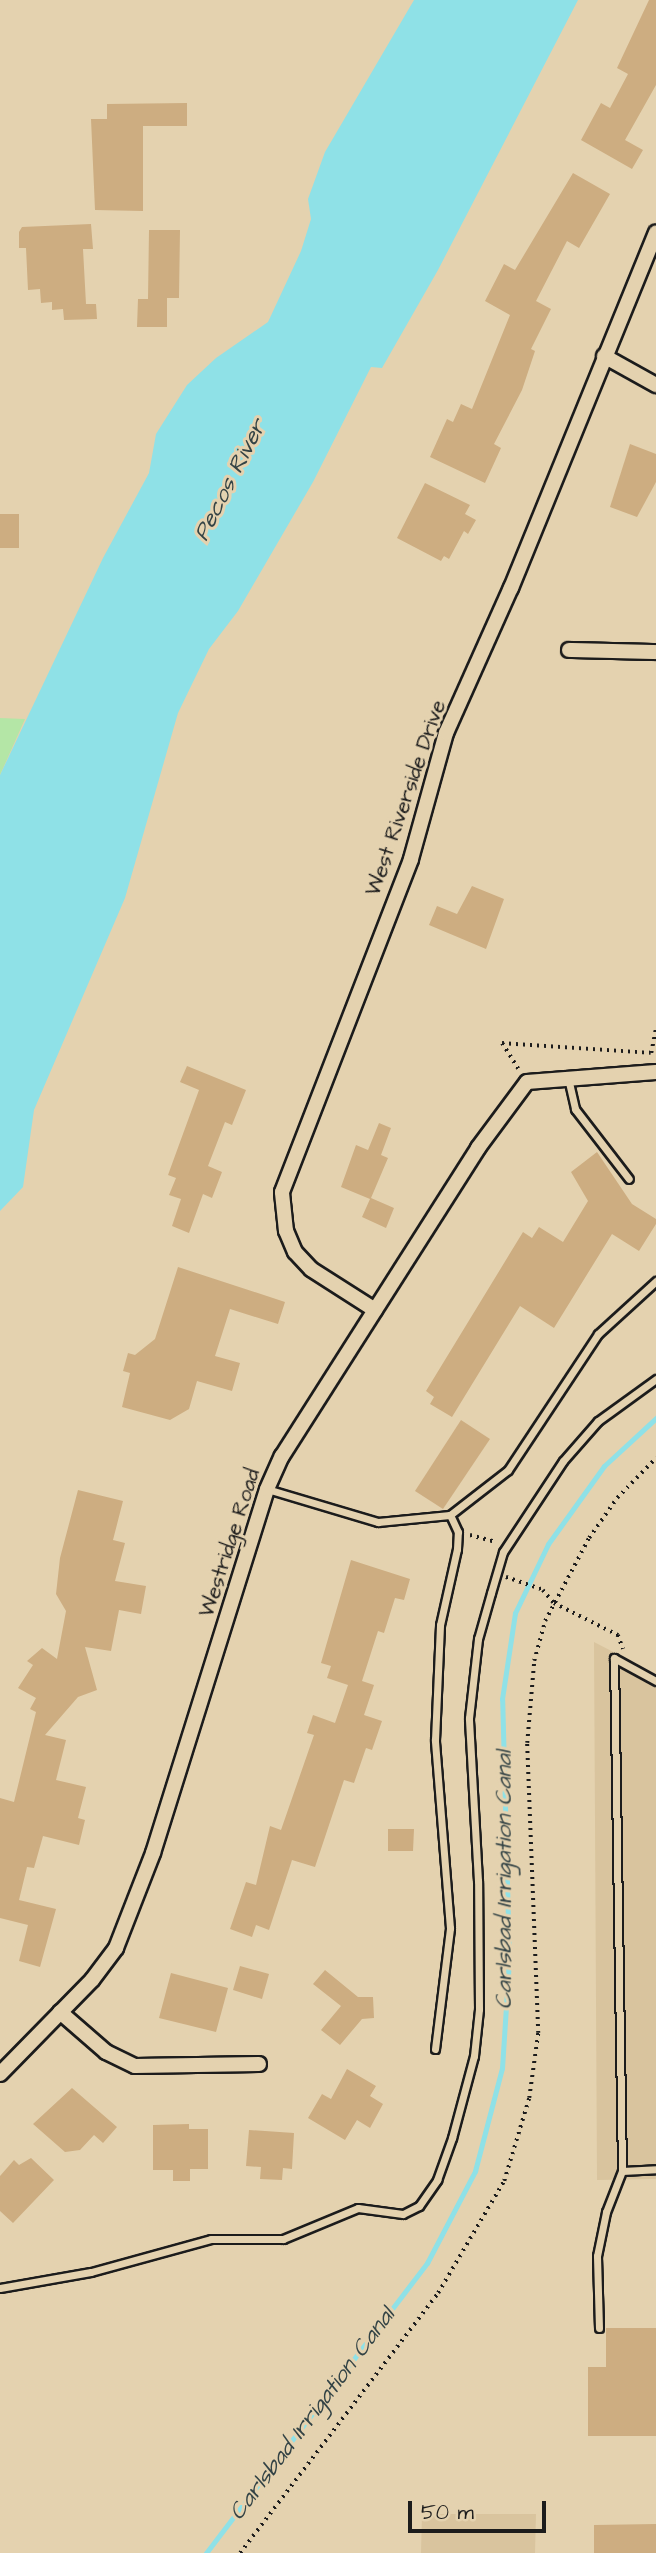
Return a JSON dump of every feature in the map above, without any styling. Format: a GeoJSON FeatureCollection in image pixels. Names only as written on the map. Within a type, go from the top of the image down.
{"type":"FeatureCollection","features":[{"type":"Feature","properties":{"kind":"street","name":"West Riverside Drive"},"geometry":{"type":"LineString","coordinates":[[375,1310],[311,1269],[295,1252],[286,1231],[282,1192],[411,859],[446,733],[511,588],[656,232]]}},
{"type":"Feature","properties":{"kind":"street"},"geometry":{"type":"LineString","coordinates":[[604,356],[656,385]]}},
{"type":"Feature","properties":{"kind":"street"},"geometry":{"type":"LineString","coordinates":[[569,650],[656,652]]}},
{"type":"Feature","properties":{"kind":"street"},"geometry":{"type":"LineString","coordinates":[[527,1082],[656,1072]]}},
{"type":"Feature","properties":{"kind":"street","name":"Westridge Road"},"geometry":{"type":"LineString","coordinates":[[0,2074],[60,2012],[116,1948],[133,1912],[267,1489],[282,1456],[478,1147],[527,1082]]}},
{"type":"Feature","properties":{"kind":"street"},"geometry":{"type":"LineString","coordinates":[[60,2012],[106,2052],[135,2066],[259,2064]]}},
{"type":"Feature","properties":{"kind":"lane"},"geometry":{"type":"LineString","coordinates":[[568,1079],[575,1109],[629,1179]]}},
{"type":"Feature","properties":{"kind":"lane"},"geometry":{"type":"LineString","coordinates":[[267,1489],[378,1522],[450,1515],[508,1470],[598,1334],[655,1285]]}},
{"type":"Feature","properties":{"kind":"lane"},"geometry":{"type":"LineString","coordinates":[[0,2288],[113,2267],[211,2239],[283,2239],[358,2208],[403,2214],[419,2206],[436,2180],[461,2113],[474,2056],[479,1949],[471,1683],[497,1573],[508,1545],[563,1461],[598,1421],[656,1379]]}},
{"type":"Feature","properties":{"kind":"lane"},"geometry":{"type":"LineString","coordinates":[[435,2049],[450,1928],[435,1773],[436,1679],[440,1625],[458,1532],[450,1515]]}},
{"type":"Feature","properties":{"kind":"lane"},"geometry":{"type":"LineString","coordinates":[[599,2328],[597,2256],[606,2213],[622,2171],[614,1658],[656,1681]]}},
{"type":"Feature","properties":{"kind":"lane"},"geometry":{"type":"LineString","coordinates":[[622,2171],[656,2169]]}},
{"type":"Feature","properties":{"kind":"path"},"geometry":{"type":"LineString","coordinates":[[527,1082],[502,1043],[651,1053],[656,1028]]}},
{"type":"Feature","properties":{"kind":"path"},"geometry":{"type":"LineString","coordinates":[[458,1532],[508,1545]]}},
{"type":"Feature","properties":{"kind":"path"},"geometry":{"type":"LineString","coordinates":[[497,1573],[543,1590],[554,1603],[618,1635],[630,1667]]}},
{"type":"Feature","properties":{"kind":"shaded area"},"geometry":{"type":"Polygon","coordinates":[[[594,1642],[656,1674],[656,2179],[597,2180],[594,1642]]]}},
{"type":"Feature","properties":{"kind":"shaded area"},"geometry":{"type":"Polygon","coordinates":[[[422,2514],[536,2514],[535,2553],[421,2553],[422,2514]]]}},
{"type":"Feature","properties":{"kind":"green space"},"geometry":{"type":"Polygon","coordinates":[[[0,718],[25,719],[0,775],[0,718]]]}},
{"type":"Feature","properties":{"kind":"water","name":"Pecos River"},"geometry":{"type":"Polygon","coordinates":[[[414,0],[578,0],[438,270],[382,368],[371,367],[313,482],[238,611],[209,649],[178,713],[125,898],[34,1110],[23,1187],[0,1211],[0,775],[103,558],[149,473],[156,434],[187,385],[216,358],[268,322],[301,251],[311,219],[308,199],[325,152],[414,0]]]}},
{"type":"Feature","properties":{"kind":"building"},"geometry":{"type":"Polygon","coordinates":[[[649,0],[656,0],[656,85],[625,140],[643,150],[632,169],[581,140],[601,103],[610,108],[628,74],[617,68],[649,0]]]}},
{"type":"Feature","properties":{"kind":"building"},"geometry":{"type":"Polygon","coordinates":[[[187,103],[187,126],[143,126],[143,211],[95,210],[91,119],[107,119],[107,104],[187,103]]]}},
{"type":"Feature","properties":{"kind":"building"},"geometry":{"type":"Polygon","coordinates":[[[573,173],[610,194],[579,248],[567,241],[536,301],[551,309],[531,349],[535,351],[522,390],[494,444],[501,448],[485,483],[430,457],[447,419],[453,422],[461,404],[472,409],[510,315],[485,301],[504,264],[515,270],[573,173]]]}},
{"type":"Feature","properties":{"kind":"building"},"geometry":{"type":"Polygon","coordinates":[[[91,224],[93,249],[83,249],[86,304],[96,304],[97,319],[64,320],[63,309],[52,310],[52,302],[41,303],[40,289],[28,290],[26,248],[19,248],[19,232],[22,227],[91,224]]]}},
{"type":"Feature","properties":{"kind":"building"},"geometry":{"type":"Polygon","coordinates":[[[149,230],[180,230],[179,298],[167,298],[167,327],[137,327],[138,299],[148,299],[149,230]]]}},
{"type":"Feature","properties":{"kind":"building"},"geometry":{"type":"Polygon","coordinates":[[[630,444],[656,454],[656,482],[637,517],[610,507],[630,444]]]}},
{"type":"Feature","properties":{"kind":"building"},"geometry":{"type":"Polygon","coordinates":[[[425,483],[470,505],[465,514],[476,520],[468,534],[464,531],[449,559],[444,556],[441,561],[397,538],[425,483]]]}},
{"type":"Feature","properties":{"kind":"building"},"geometry":{"type":"Polygon","coordinates":[[[0,514],[19,514],[19,548],[0,548],[0,514]]]}},
{"type":"Feature","properties":{"kind":"building"},"geometry":{"type":"Polygon","coordinates":[[[472,886],[504,899],[486,949],[429,925],[437,906],[457,914],[472,886]]]}},
{"type":"Feature","properties":{"kind":"building"},"geometry":{"type":"Polygon","coordinates":[[[187,1066],[246,1090],[232,1125],[225,1122],[208,1166],[222,1172],[212,1198],[203,1194],[189,1233],[172,1226],[181,1199],[169,1195],[176,1178],[168,1175],[199,1090],[180,1082],[187,1066]]]}},
{"type":"Feature","properties":{"kind":"building"},"geometry":{"type":"Polygon","coordinates":[[[379,1123],[391,1128],[381,1155],[388,1158],[371,1198],[394,1208],[386,1228],[362,1217],[370,1199],[341,1187],[356,1145],[368,1150],[379,1123]]]}},
{"type":"Feature","properties":{"kind":"building"},"geometry":{"type":"Polygon","coordinates":[[[597,1152],[632,1204],[656,1219],[656,1224],[639,1251],[612,1234],[554,1328],[520,1306],[452,1417],[430,1404],[434,1397],[426,1391],[523,1232],[532,1238],[539,1227],[563,1242],[588,1201],[571,1172],[597,1152]]]}},
{"type":"Feature","properties":{"kind":"building"},"geometry":{"type":"Polygon","coordinates":[[[178,1267],[285,1302],[278,1324],[230,1309],[215,1356],[240,1363],[232,1391],[197,1381],[189,1409],[170,1420],[122,1407],[130,1373],[123,1371],[128,1353],[135,1355],[155,1339],[178,1267]]]}},
{"type":"Feature","properties":{"kind":"building"},"geometry":{"type":"Polygon","coordinates":[[[461,1420],[490,1439],[443,1509],[415,1491],[461,1420]]]}},
{"type":"Feature","properties":{"kind":"building"},"geometry":{"type":"Polygon","coordinates":[[[78,1490],[123,1501],[113,1540],[125,1543],[115,1581],[146,1586],[141,1614],[119,1610],[111,1651],[85,1647],[97,1690],[78,1697],[45,1735],[66,1740],[56,1780],[86,1787],[78,1818],[85,1820],[79,1845],[43,1836],[34,1868],[27,1867],[19,1900],[56,1909],[40,1967],[19,1961],[28,1925],[0,1918],[0,1798],[14,1802],[36,1712],[30,1709],[36,1698],[18,1688],[33,1665],[27,1661],[42,1648],[57,1659],[66,1611],[56,1594],[60,1558],[78,1490]]]}},
{"type":"Feature","properties":{"kind":"building"},"geometry":{"type":"Polygon","coordinates":[[[351,1560],[410,1579],[404,1600],[395,1598],[384,1633],[378,1631],[362,1681],[374,1685],[364,1715],[382,1721],[372,1750],[366,1748],[354,1783],[344,1780],[315,1867],[292,1860],[269,1930],[256,1925],[252,1937],[230,1929],[246,1882],[256,1885],[270,1826],[281,1830],[314,1735],[307,1733],[313,1715],[335,1723],[348,1685],[327,1678],[331,1666],[321,1663],[351,1560]]]}},
{"type":"Feature","properties":{"kind":"building"},"geometry":{"type":"Polygon","coordinates":[[[388,1829],[414,1829],[413,1851],[388,1851],[388,1829]]]}},
{"type":"Feature","properties":{"kind":"building"},"geometry":{"type":"Polygon","coordinates":[[[240,1966],[269,1974],[262,1999],[233,1990],[240,1966]]]}},
{"type":"Feature","properties":{"kind":"building"},"geometry":{"type":"Polygon","coordinates":[[[325,1970],[358,1997],[373,1997],[374,2018],[362,2019],[340,2045],[321,2030],[341,2006],[313,1984],[325,1970]]]}},
{"type":"Feature","properties":{"kind":"building"},"geometry":{"type":"Polygon","coordinates":[[[171,1973],[228,1988],[216,2032],[159,2018],[171,1973]]]}},
{"type":"Feature","properties":{"kind":"building"},"geometry":{"type":"Polygon","coordinates":[[[347,2069],[376,2086],[370,2096],[383,2104],[370,2128],[357,2120],[345,2140],[308,2118],[322,2094],[331,2099],[347,2069]]]}},
{"type":"Feature","properties":{"kind":"building"},"geometry":{"type":"Polygon","coordinates":[[[72,2088],[117,2127],[103,2143],[94,2135],[80,2150],[65,2152],[33,2124],[72,2088]]]}},
{"type":"Feature","properties":{"kind":"building"},"geometry":{"type":"Polygon","coordinates":[[[189,2124],[189,2129],[208,2129],[208,2169],[190,2169],[190,2181],[173,2181],[173,2170],[153,2170],[153,2125],[189,2124]]]}},
{"type":"Feature","properties":{"kind":"building"},"geometry":{"type":"Polygon","coordinates":[[[249,2130],[294,2133],[292,2169],[283,2168],[282,2180],[260,2179],[261,2167],[246,2166],[249,2130]]]}},
{"type":"Feature","properties":{"kind":"building"},"geometry":{"type":"Polygon","coordinates":[[[31,2158],[54,2180],[13,2223],[0,2211],[0,2176],[14,2160],[19,2165],[31,2158]]]}},
{"type":"Feature","properties":{"kind":"building"},"geometry":{"type":"Polygon","coordinates":[[[606,2328],[656,2328],[656,2436],[588,2436],[588,2367],[606,2367],[606,2328]]]}},
{"type":"Feature","properties":{"kind":"building"},"geometry":{"type":"Polygon","coordinates":[[[656,2524],[656,2553],[594,2553],[594,2525],[656,2524]]]}},
{"type":"Feature","properties":{"kind":"waterway","name":"Carlsbad Irrigation Canal"},"geometry":{"type":"LineString","coordinates":[[206,2553],[427,2263],[475,2171],[502,2068],[509,1959],[502,1699],[515,1613],[548,1544],[604,1466],[656,1418]]}}]}
